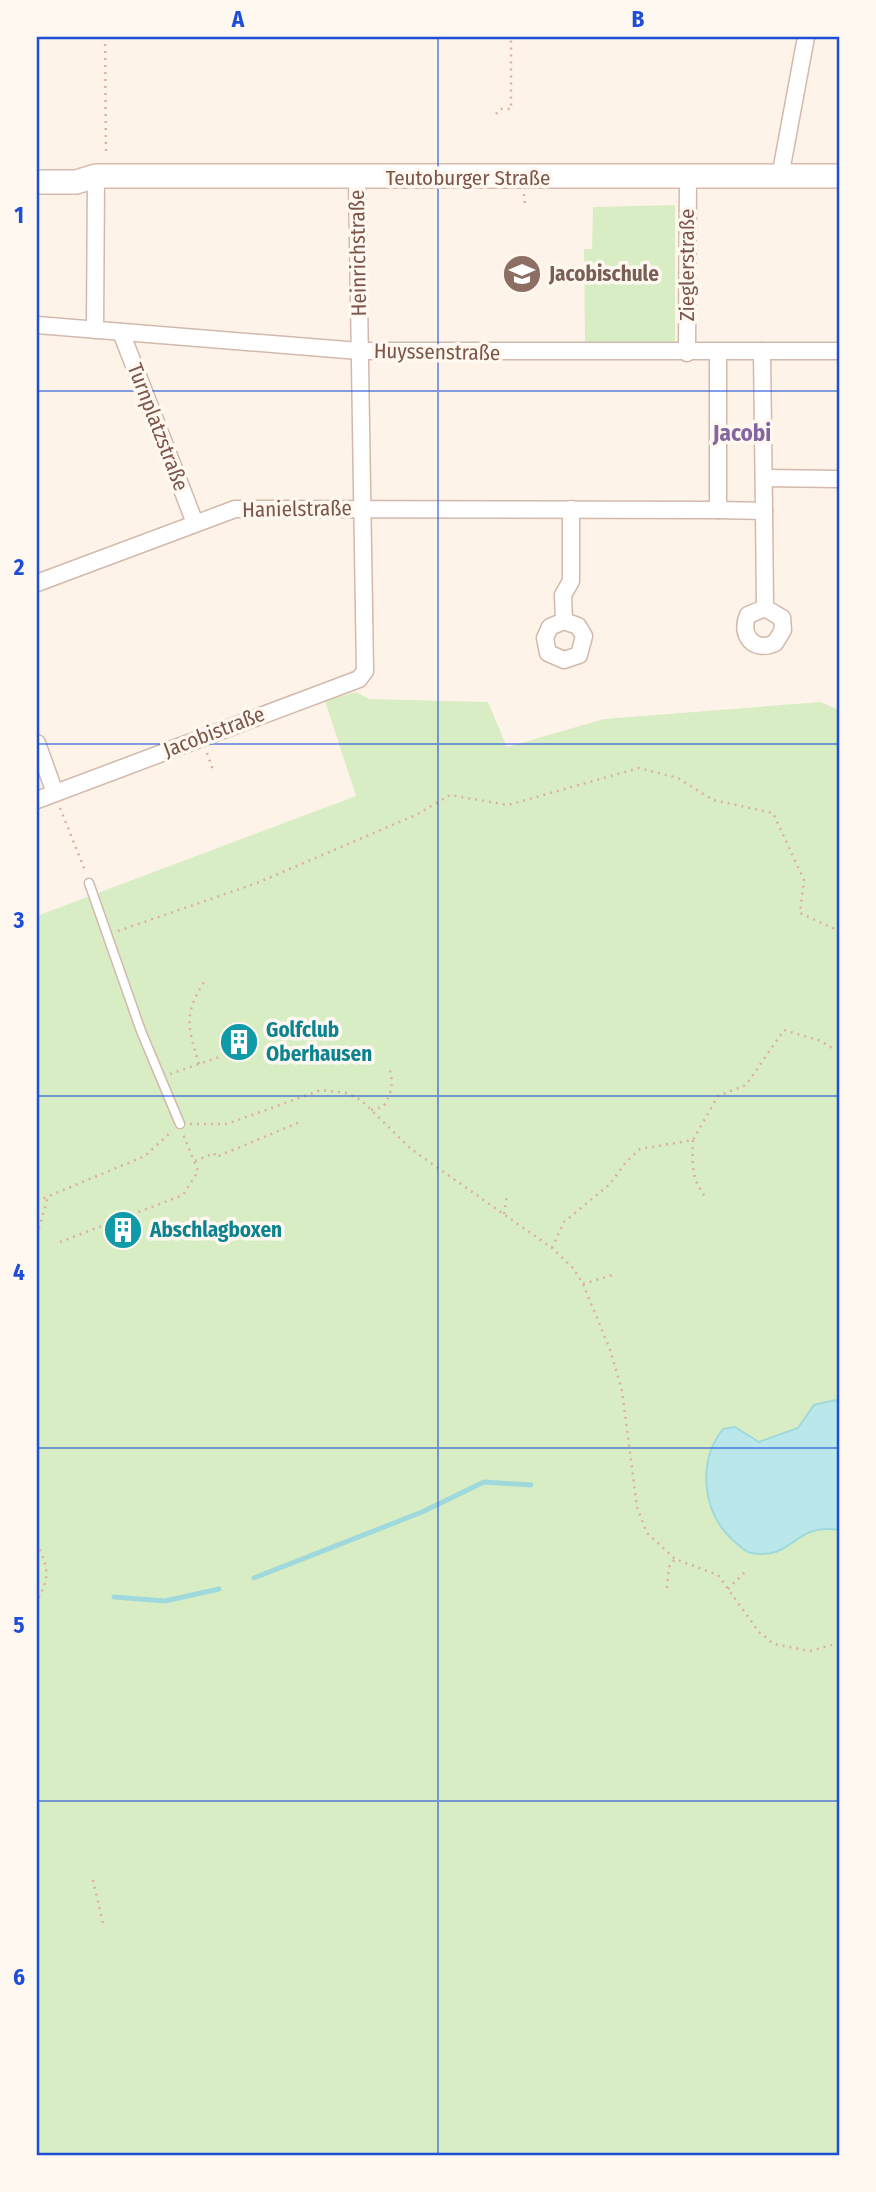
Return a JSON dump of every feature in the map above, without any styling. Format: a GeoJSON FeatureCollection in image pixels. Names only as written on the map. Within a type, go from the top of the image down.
{"type":"FeatureCollection","features":[{"type":"Feature","properties":{"kind":"main road","name":"Teutoburger Straße"},"geometry":{"type":"LineString","coordinates":[[37,169],[76,168],[102,177]]}},
{"type":"Feature","properties":{"kind":"main road","name":"Teutoburger Straße"},"geometry":{"type":"LineString","coordinates":[[37,183],[76,182],[102,177],[839,176]]}},
{"type":"Feature","properties":{"kind":"street"},"geometry":{"type":"LineString","coordinates":[[780,177],[806,37]]}},
{"type":"Feature","properties":{"kind":"street"},"geometry":{"type":"LineString","coordinates":[[95,330],[102,177]]}},
{"type":"Feature","properties":{"kind":"street","name":"Zieglerstraße"},"geometry":{"type":"LineString","coordinates":[[687,353],[688,177]]}},
{"type":"Feature","properties":{"kind":"street","name":"Heinrichstraße"},"geometry":{"type":"LineString","coordinates":[[357,178],[366,664]]}},
{"type":"Feature","properties":{"kind":"street","name":"Huyssenstraße"},"geometry":{"type":"LineString","coordinates":[[37,326],[359,351],[839,351]]}},
{"type":"Feature","properties":{"kind":"street","name":"Turnplatzstraße"},"geometry":{"type":"LineString","coordinates":[[121,331],[195,523]]}},
{"type":"Feature","properties":{"kind":"street"},"geometry":{"type":"LineString","coordinates":[[762,351],[765,608]]}},
{"type":"Feature","properties":{"kind":"street"},"geometry":{"type":"LineString","coordinates":[[718,353],[718,510],[764,511]]}},
{"type":"Feature","properties":{"kind":"street"},"geometry":{"type":"LineString","coordinates":[[764,478],[839,480]]}},
{"type":"Feature","properties":{"kind":"street","name":"Hanielstraße"},"geometry":{"type":"LineString","coordinates":[[37,583],[235,509],[718,510]]}},
{"type":"Feature","properties":{"kind":"street"},"geometry":{"type":"LineString","coordinates":[[564,621],[564,595],[571,581],[571,509]]}},
{"type":"Feature","properties":{"kind":"street","name":"Jacobistraße"},"geometry":{"type":"LineString","coordinates":[[37,800],[359,679],[366,664]]}},
{"type":"Feature","properties":{"kind":"street"},"geometry":{"type":"LineString","coordinates":[[37,743],[55,793]]}},
{"type":"Feature","properties":{"kind":"lane"},"geometry":{"type":"LineString","coordinates":[[89,883],[160,1077],[180,1124]]}},
{"type":"Feature","properties":{"kind":"path"},"geometry":{"type":"LineString","coordinates":[[102,177],[105,37]]}},
{"type":"Feature","properties":{"kind":"path"},"geometry":{"type":"LineString","coordinates":[[496,114],[500,109],[511,109],[511,37]]}},
{"type":"Feature","properties":{"kind":"path"},"geometry":{"type":"LineString","coordinates":[[109,934],[257,883],[416,816],[450,796],[508,805],[639,768],[678,778],[713,800],[773,813],[804,880],[800,913],[839,931]]}},
{"type":"Feature","properties":{"kind":"path"},"geometry":{"type":"LineString","coordinates":[[55,793],[89,883]]}},
{"type":"Feature","properties":{"kind":"path"},"geometry":{"type":"LineString","coordinates":[[199,1064],[188,1022],[190,1005],[204,982]]}},
{"type":"Feature","properties":{"kind":"path"},"geometry":{"type":"LineString","coordinates":[[707,1199],[697,1187],[693,1176],[693,1140],[718,1096],[746,1085],[784,1030],[821,1041],[832,1048]]}},
{"type":"Feature","properties":{"kind":"path"},"geometry":{"type":"LineString","coordinates":[[160,1077],[222,1056]]}},
{"type":"Feature","properties":{"kind":"path"},"geometry":{"type":"LineString","coordinates":[[370,1110],[383,1107],[391,1094],[393,1079],[389,1067]]}},
{"type":"Feature","properties":{"kind":"path"},"geometry":{"type":"LineString","coordinates":[[37,1201],[145,1156],[180,1124],[228,1124],[321,1090],[346,1093],[361,1100],[411,1150],[552,1248],[573,1268],[583,1284],[611,1352],[622,1391],[637,1507],[647,1533],[675,1559],[718,1575],[759,1632],[774,1644],[810,1651],[839,1643]]}},
{"type":"Feature","properties":{"kind":"path"},"geometry":{"type":"LineString","coordinates":[[194,1161],[214,1153],[216,1157],[300,1122]]}},
{"type":"Feature","properties":{"kind":"path"},"geometry":{"type":"LineString","coordinates":[[60,1242],[183,1195],[198,1171],[180,1124]]}},
{"type":"Feature","properties":{"kind":"path"},"geometry":{"type":"LineString","coordinates":[[552,1248],[564,1222],[610,1184],[626,1162],[640,1149],[693,1140]]}},
{"type":"Feature","properties":{"kind":"path"},"geometry":{"type":"LineString","coordinates":[[504,1214],[507,1196]]}},
{"type":"Feature","properties":{"kind":"path"},"geometry":{"type":"LineString","coordinates":[[37,1235],[48,1197]]}},
{"type":"Feature","properties":{"kind":"path"},"geometry":{"type":"LineString","coordinates":[[583,1284],[612,1275]]}},
{"type":"Feature","properties":{"kind":"path"},"geometry":{"type":"LineString","coordinates":[[37,1543],[48,1569],[45,1587],[37,1601]]}},
{"type":"Feature","properties":{"kind":"path"},"geometry":{"type":"LineString","coordinates":[[667,1588],[670,1567],[675,1559]]}},
{"type":"Feature","properties":{"kind":"path"},"geometry":{"type":"LineString","coordinates":[[728,1589],[746,1571]]}},
{"type":"Feature","properties":{"kind":"path"},"geometry":{"type":"LineString","coordinates":[[93,1880],[104,1928]]}},
{"type":"Feature","properties":{"kind":"green space"},"geometry":{"type":"Polygon","coordinates":[[[675,205],[675,343],[585,343],[584,249],[592,249],[593,207],[675,205]]]}},
{"type":"Feature","properties":{"kind":"green space"},"geometry":{"type":"Polygon","coordinates":[[[356,692],[369,699],[488,702],[507,747],[604,719],[821,702],[839,710],[839,2155],[37,2155],[37,916],[356,796],[325,701],[356,692]]]}},
{"type":"Feature","properties":{"kind":"water"},"geometry":{"type":"Polygon","coordinates":[[[835,1400],[839,1402],[839,1530],[812,1531],[776,1552],[765,1554],[746,1551],[723,1530],[710,1502],[707,1472],[709,1456],[715,1442],[723,1429],[735,1427],[759,1442],[798,1428],[814,1405],[835,1400]]]}},
{"type":"Feature","properties":{"kind":"waterway"},"geometry":{"type":"LineString","coordinates":[[254,1578],[422,1512],[484,1482],[531,1485]]}},
{"type":"Feature","properties":{"kind":"waterway"},"geometry":{"type":"LineString","coordinates":[[114,1597],[165,1601],[219,1589]]}},
{"type":"Feature","properties":{"kind":"place","name":"Jacobischule"},"geometry":{"type":"Point","coordinates":[522,274]}},
{"type":"Feature","properties":{"kind":"place","name":"Golfclub Oberhausen"},"geometry":{"type":"Point","coordinates":[239,1042]}},
{"type":"Feature","properties":{"kind":"place","name":"Abschlagboxen"},"geometry":{"type":"Point","coordinates":[123,1230]}},
{"type":"Feature","properties":{"kind":"district","name":"Jacobi"},"geometry":{"type":"Point","coordinates":[742,433]}}]}
